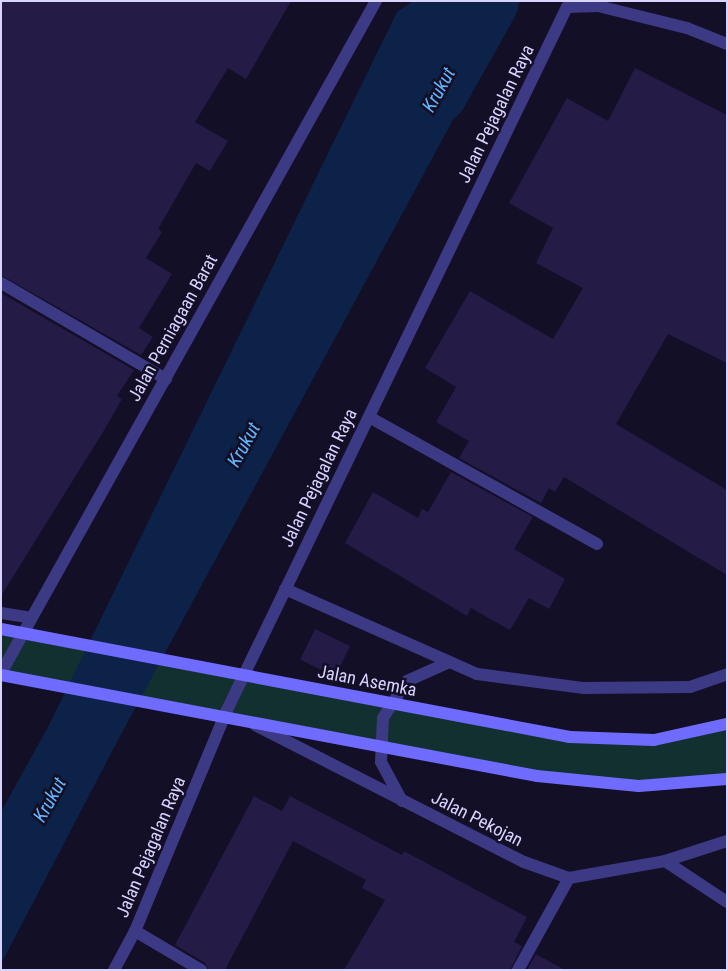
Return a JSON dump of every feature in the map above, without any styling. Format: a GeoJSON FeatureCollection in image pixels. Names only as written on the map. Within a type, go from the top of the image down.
{"type":"FeatureCollection","features":[{"type":"Feature","properties":{"kind":"main road","name":"Jalan Asemka"},"geometry":{"type":"LineString","coordinates":[[1,630],[570,737],[654,740],[727,724]]}},
{"type":"Feature","properties":{"kind":"main road"},"geometry":{"type":"LineString","coordinates":[[1,674],[537,776],[639,786],[727,779]]}},
{"type":"Feature","properties":{"kind":"street","name":"Jalan Perniagaan Barat"},"geometry":{"type":"LineString","coordinates":[[1,674],[376,1]]}},
{"type":"Feature","properties":{"kind":"street"},"geometry":{"type":"LineString","coordinates":[[565,4],[598,6],[687,28],[727,44]]}},
{"type":"Feature","properties":{"kind":"street","name":"Jalan Pejagalan Raya"},"geometry":{"type":"LineString","coordinates":[[114,970],[134,931],[227,710],[369,417],[565,4]]}},
{"type":"Feature","properties":{"kind":"street"},"geometry":{"type":"LineString","coordinates":[[1,283],[166,378]]}},
{"type":"Feature","properties":{"kind":"street"},"geometry":{"type":"LineString","coordinates":[[369,417],[597,544]]}},
{"type":"Feature","properties":{"kind":"street"},"geometry":{"type":"LineString","coordinates":[[284,589],[447,663],[477,674],[584,688],[690,687],[727,674]]}},
{"type":"Feature","properties":{"kind":"street"},"geometry":{"type":"LineString","coordinates":[[1,613],[31,618]]}},
{"type":"Feature","properties":{"kind":"street"},"geometry":{"type":"LineString","coordinates":[[402,801],[381,762],[383,718],[407,681],[447,663]]}},
{"type":"Feature","properties":{"kind":"street","name":"Jalan Pekojan"},"geometry":{"type":"LineString","coordinates":[[227,710],[524,862],[569,878],[665,861],[727,841]]}},
{"type":"Feature","properties":{"kind":"street"},"geometry":{"type":"LineString","coordinates":[[665,861],[727,902]]}},
{"type":"Feature","properties":{"kind":"street"},"geometry":{"type":"LineString","coordinates":[[518,970],[569,878]]}},
{"type":"Feature","properties":{"kind":"street"},"geometry":{"type":"LineString","coordinates":[[134,931],[201,970]]}},
{"type":"Feature","properties":{"kind":"green space"},"geometry":{"type":"Polygon","coordinates":[[[1,629],[570,737],[654,740],[727,724],[727,779],[639,786],[537,776],[1,675],[1,629]]]}},
{"type":"Feature","properties":{"kind":"water"},"geometry":{"type":"Polygon","coordinates":[[[413,1],[459,1],[495,27],[488,55],[118,740],[1,964],[1,812],[49,725],[397,12],[413,1]]]}},
{"type":"Feature","properties":{"kind":"building"},"geometry":{"type":"Polygon","coordinates":[[[1,1],[291,1],[246,79],[228,68],[195,122],[228,141],[210,171],[196,163],[158,229],[162,232],[146,258],[172,274],[139,328],[153,337],[141,355],[1,275],[1,1]]]}},
{"type":"Feature","properties":{"kind":"building"},"geometry":{"type":"Polygon","coordinates":[[[635,68],[727,115],[727,363],[668,334],[616,424],[727,490],[727,575],[564,477],[555,492],[549,488],[541,503],[459,458],[469,441],[436,422],[456,387],[425,368],[470,291],[553,339],[583,288],[536,263],[553,228],[509,203],[567,98],[608,121],[635,68]]]}},
{"type":"Feature","properties":{"kind":"building"},"geometry":{"type":"Polygon","coordinates":[[[1,293],[134,370],[117,396],[122,399],[103,432],[1,596],[1,293]]]}},
{"type":"Feature","properties":{"kind":"building"},"geometry":{"type":"Polygon","coordinates":[[[451,472],[533,517],[514,549],[565,579],[549,609],[529,598],[510,630],[471,608],[467,616],[345,543],[373,492],[418,518],[422,509],[428,512],[451,472]]]}},
{"type":"Feature","properties":{"kind":"building"},"geometry":{"type":"Polygon","coordinates":[[[315,629],[350,646],[335,677],[300,660],[315,629]]]}},
{"type":"Feature","properties":{"kind":"building"},"geometry":{"type":"Polygon","coordinates":[[[254,796],[282,811],[290,796],[402,855],[404,851],[527,917],[514,942],[522,946],[510,970],[344,970],[385,900],[362,888],[366,880],[293,841],[225,970],[209,970],[205,963],[175,945],[254,796]]]}},
{"type":"Feature","properties":{"kind":"building"},"geometry":{"type":"Polygon","coordinates":[[[536,954],[565,970],[527,970],[536,954]]]}},
{"type":"Feature","properties":{"kind":"waterway","name":"Krukut"},"geometry":{"type":"LineString","coordinates":[[436,92],[487,1]]}}]}
